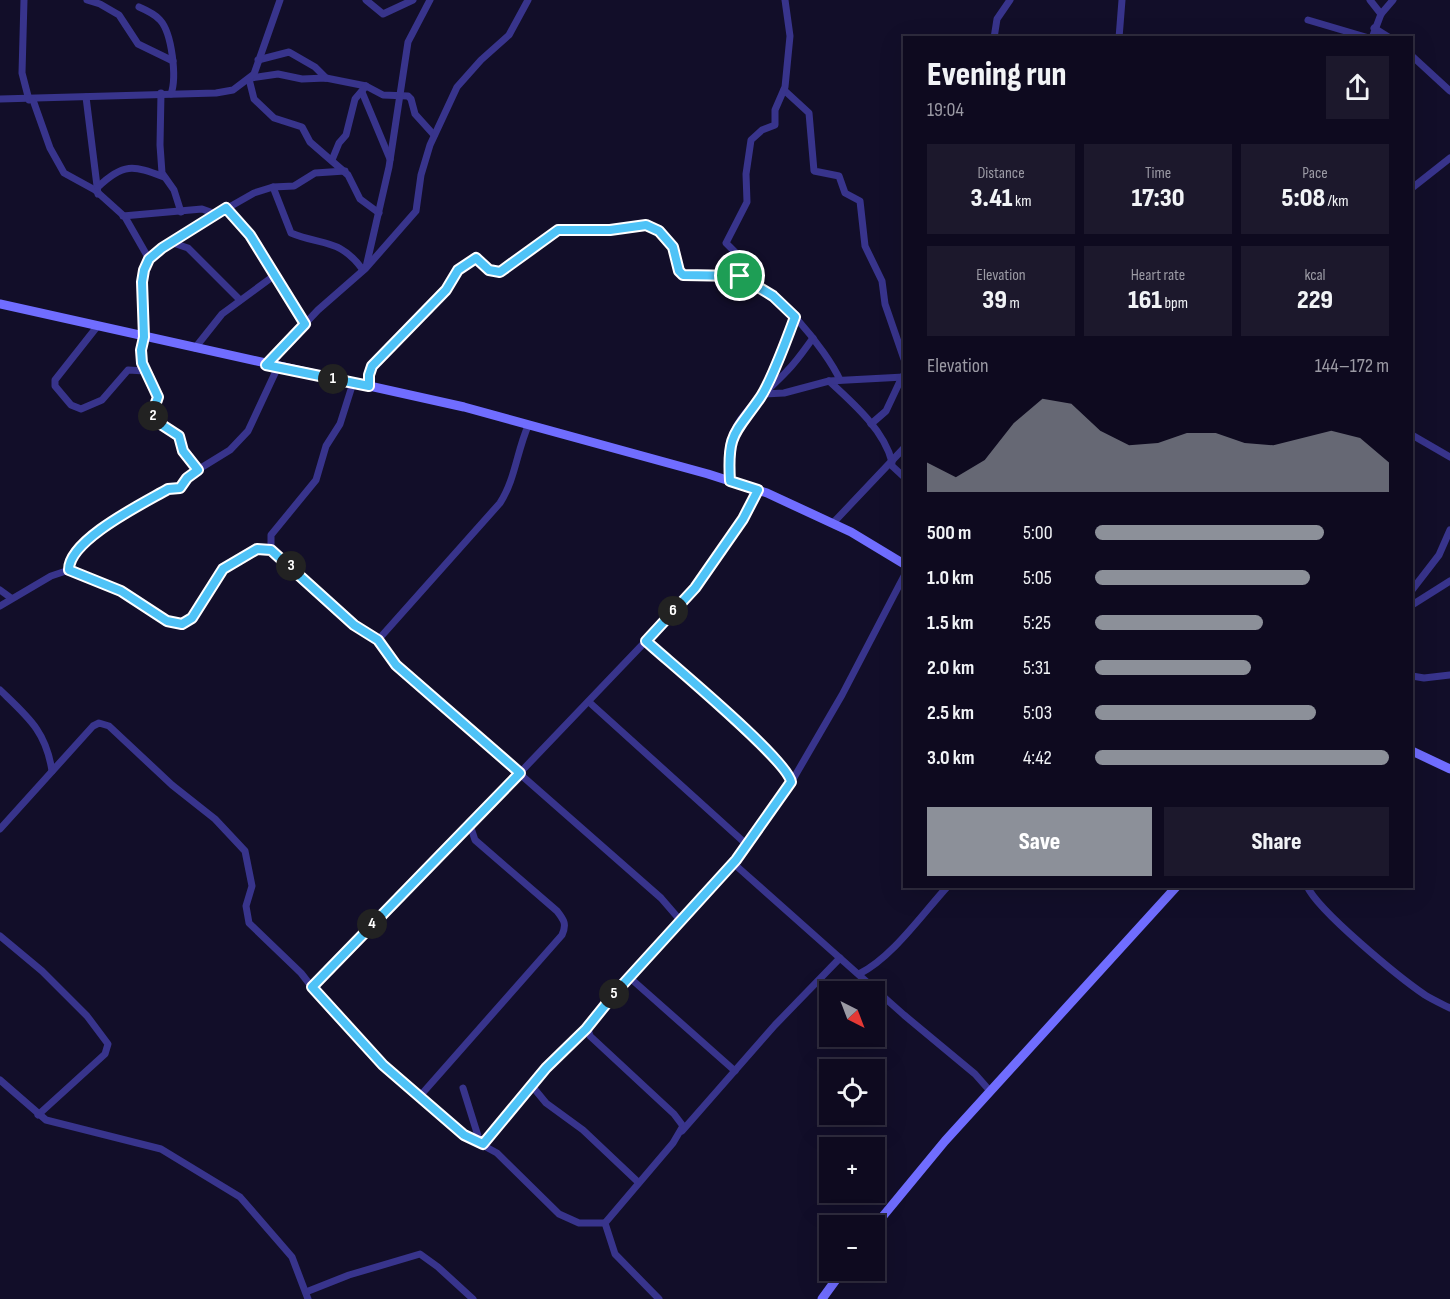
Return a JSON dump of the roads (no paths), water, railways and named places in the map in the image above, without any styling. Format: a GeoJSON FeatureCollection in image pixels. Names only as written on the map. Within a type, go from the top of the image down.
{"type":"FeatureCollection","features":[{"type":"Feature","properties":{"kind":"street"},"geometry":{"type":"LineString","coordinates":[[24,0],[22,73],[47,141],[60,168],[68,177],[98,191],[123,216],[149,259]]}},
{"type":"Feature","properties":{"kind":"street"},"geometry":{"type":"LineString","coordinates":[[87,0],[100,3],[119,15],[138,44],[173,60]]}},
{"type":"Feature","properties":{"kind":"street"},"geometry":{"type":"LineString","coordinates":[[280,0],[250,79],[254,99],[274,118],[299,124],[310,142],[352,179],[356,194],[379,213]]}},
{"type":"Feature","properties":{"kind":"street"},"geometry":{"type":"LineString","coordinates":[[366,0],[383,14],[413,0]]}},
{"type":"Feature","properties":{"kind":"street"},"geometry":{"type":"LineString","coordinates":[[364,269],[390,160],[408,42],[430,0]]}},
{"type":"Feature","properties":{"kind":"street"},"geometry":{"type":"LineString","coordinates":[[266,365],[305,324],[364,269],[417,211],[423,165],[461,82],[509,34],[528,0]]}},
{"type":"Feature","properties":{"kind":"street"},"geometry":{"type":"LineString","coordinates":[[740,276],[741,258],[726,243],[747,202],[749,147],[756,134],[775,125],[775,110],[784,90],[790,36],[786,0]]}},
{"type":"Feature","properties":{"kind":"street"},"geometry":{"type":"LineString","coordinates":[[994,36],[997,19],[1010,0]]}},
{"type":"Feature","properties":{"kind":"street"},"geometry":{"type":"LineString","coordinates":[[1119,36],[1122,0]]}},
{"type":"Feature","properties":{"kind":"street"},"geometry":{"type":"LineString","coordinates":[[1370,0],[1381,14]]}},
{"type":"Feature","properties":{"kind":"street"},"geometry":{"type":"LineString","coordinates":[[1372,36],[1381,14],[1393,0]]}},
{"type":"Feature","properties":{"kind":"street"},"geometry":{"type":"LineString","coordinates":[[140,7],[162,23],[173,60],[175,79],[171,94]]}},
{"type":"Feature","properties":{"kind":"street"},"geometry":{"type":"LineString","coordinates":[[1308,20],[1364,36]]}},
{"type":"Feature","properties":{"kind":"street"},"geometry":{"type":"LineString","coordinates":[[1374,28],[1387,36]]}},
{"type":"Feature","properties":{"kind":"street"},"geometry":{"type":"LineString","coordinates":[[258,60],[289,52],[315,67],[326,78]]}},
{"type":"Feature","properties":{"kind":"street"},"geometry":{"type":"LineString","coordinates":[[1413,57],[1450,91]]}},
{"type":"Feature","properties":{"kind":"street"},"geometry":{"type":"LineString","coordinates":[[0,99],[31,100],[225,92],[233,90],[250,79],[284,74],[302,79],[326,78],[383,95],[410,97],[415,114],[435,135]]}},
{"type":"Feature","properties":{"kind":"street"},"geometry":{"type":"LineString","coordinates":[[332,160],[339,143],[346,135],[356,99],[364,89]]}},
{"type":"Feature","properties":{"kind":"street"},"geometry":{"type":"LineString","coordinates":[[364,89],[390,160]]}},
{"type":"Feature","properties":{"kind":"street"},"geometry":{"type":"LineString","coordinates":[[784,90],[809,113],[814,171],[839,176],[845,193],[860,201],[865,246],[882,281],[885,304],[903,356]]}},
{"type":"Feature","properties":{"kind":"street"},"geometry":{"type":"LineString","coordinates":[[161,93],[160,145],[164,177],[174,190],[181,212]]}},
{"type":"Feature","properties":{"kind":"street"},"geometry":{"type":"LineString","coordinates":[[86,97],[98,191]]}},
{"type":"Feature","properties":{"kind":"street"},"geometry":{"type":"LineString","coordinates":[[1413,187],[1450,158]]}},
{"type":"Feature","properties":{"kind":"street"},"geometry":{"type":"LineString","coordinates":[[98,191],[113,173],[125,168],[144,170],[164,177]]}},
{"type":"Feature","properties":{"kind":"street"},"geometry":{"type":"LineString","coordinates":[[198,470],[183,451],[179,436],[154,417],[152,410],[157,393],[145,370],[141,350],[144,337],[142,282],[149,259],[170,242],[254,193],[273,187],[294,186],[315,173],[345,171]]}},
{"type":"Feature","properties":{"kind":"street"},"geometry":{"type":"LineString","coordinates":[[273,187],[291,232],[335,244],[351,255],[364,269]]}},
{"type":"Feature","properties":{"kind":"street"},"geometry":{"type":"LineString","coordinates":[[226,208],[250,235],[305,324]]}},
{"type":"Feature","properties":{"kind":"street"},"geometry":{"type":"LineString","coordinates":[[123,216],[202,209],[216,214]]}},
{"type":"Feature","properties":{"kind":"street"},"geometry":{"type":"LineString","coordinates":[[369,386],[372,366],[446,290],[466,262],[476,258],[489,270],[500,272],[558,230],[610,230],[646,225],[659,231],[673,247],[679,271],[683,275],[740,276],[773,296],[813,338],[840,380]]}},
{"type":"Feature","properties":{"kind":"street"},"geometry":{"type":"LineString","coordinates":[[170,242],[188,248],[240,300]]}},
{"type":"Feature","properties":{"kind":"street"},"geometry":{"type":"LineString","coordinates":[[195,348],[206,330],[240,300],[275,275]]}},
{"type":"Feature","properties":{"kind":"street"},"geometry":{"type":"LineString","coordinates":[[0,304],[283,369],[464,407],[730,481],[758,490],[833,524],[903,563]]}},
{"type":"Feature","properties":{"kind":"street"},"geometry":{"type":"LineString","coordinates":[[762,395],[795,317]]}},
{"type":"Feature","properties":{"kind":"street"},"geometry":{"type":"LineString","coordinates":[[96,327],[55,380],[55,386],[71,405],[81,409],[96,404],[128,370],[145,370]]}},
{"type":"Feature","properties":{"kind":"street"},"geometry":{"type":"LineString","coordinates":[[730,481],[729,456],[733,433],[762,395],[788,370],[813,338]]}},
{"type":"Feature","properties":{"kind":"street"},"geometry":{"type":"LineString","coordinates":[[69,570],[70,559],[99,530],[168,489],[180,488],[187,478],[230,450],[248,431],[276,371],[283,369]]}},
{"type":"Feature","properties":{"kind":"street"},"geometry":{"type":"LineString","coordinates":[[762,395],[784,393],[829,381],[903,376]]}},
{"type":"Feature","properties":{"kind":"street"},"geometry":{"type":"LineString","coordinates":[[871,423],[886,411],[903,378]]}},
{"type":"Feature","properties":{"kind":"street"},"geometry":{"type":"LineString","coordinates":[[829,381],[871,423],[887,447],[891,463],[903,476]]}},
{"type":"Feature","properties":{"kind":"street"},"geometry":{"type":"LineString","coordinates":[[271,550],[271,535],[316,480],[326,446],[340,424],[353,383]]}},
{"type":"Feature","properties":{"kind":"street"},"geometry":{"type":"LineString","coordinates":[[378,640],[500,503],[510,485],[519,448],[528,426]]}},
{"type":"Feature","properties":{"kind":"street"},"geometry":{"type":"LineString","coordinates":[[1413,436],[1450,457]]}},
{"type":"Feature","properties":{"kind":"street"},"geometry":{"type":"LineString","coordinates":[[833,524],[903,449]]}},
{"type":"Feature","properties":{"kind":"street"},"geometry":{"type":"LineString","coordinates":[[312,987],[520,773],[695,588],[743,519],[758,490]]}},
{"type":"Feature","properties":{"kind":"street"},"geometry":{"type":"LineString","coordinates":[[1413,589],[1439,555],[1450,531]]}},
{"type":"Feature","properties":{"kind":"street"},"geometry":{"type":"LineString","coordinates":[[0,606],[59,572],[69,570],[121,591],[167,621],[182,624],[192,618],[223,569],[257,549],[271,550],[354,625],[378,640],[396,665],[661,898],[680,920]]}},
{"type":"Feature","properties":{"kind":"street"},"geometry":{"type":"LineString","coordinates":[[480,1144],[546,1068],[586,1029],[629,977],[733,863],[784,795],[837,704],[903,578]]}},
{"type":"Feature","properties":{"kind":"street"},"geometry":{"type":"LineString","coordinates":[[1413,604],[1450,581]]}},
{"type":"Feature","properties":{"kind":"street"},"geometry":{"type":"LineString","coordinates":[[0,590],[11,598]]}},
{"type":"Feature","properties":{"kind":"street"},"geometry":{"type":"LineString","coordinates":[[646,641],[769,752],[790,776],[791,782]]}},
{"type":"Feature","properties":{"kind":"street"},"geometry":{"type":"LineString","coordinates":[[1413,676],[1424,678],[1450,675]]}},
{"type":"Feature","properties":{"kind":"street"},"geometry":{"type":"LineString","coordinates":[[0,690],[42,734],[49,750],[52,771]]}},
{"type":"Feature","properties":{"kind":"street"},"geometry":{"type":"LineString","coordinates":[[588,702],[746,843]]}},
{"type":"Feature","properties":{"kind":"street"},"geometry":{"type":"LineString","coordinates":[[0,829],[93,726],[99,723],[109,726],[172,785],[215,819],[245,851],[252,886],[246,906],[249,923],[301,973],[377,1059],[457,1129],[513,1167],[559,1214],[579,1223],[605,1223]]}},
{"type":"Feature","properties":{"kind":"street"},"geometry":{"type":"LineString","coordinates":[[1413,752],[1450,769]]}},
{"type":"Feature","properties":{"kind":"street"},"geometry":{"type":"LineString","coordinates":[[420,1096],[566,927],[565,921],[557,911],[474,840],[470,825]]}},
{"type":"Feature","properties":{"kind":"street"},"geometry":{"type":"LineString","coordinates":[[733,863],[975,1074],[990,1091]]}},
{"type":"Feature","properties":{"kind":"street"},"geometry":{"type":"LineString","coordinates":[[859,974],[873,966],[946,888]]}},
{"type":"Feature","properties":{"kind":"street"},"geometry":{"type":"LineString","coordinates":[[884,1215],[945,1141],[1175,888]]}},
{"type":"Feature","properties":{"kind":"street"},"geometry":{"type":"LineString","coordinates":[[1308,888],[1319,904],[1364,945],[1424,995],[1450,1008]]}},
{"type":"Feature","properties":{"kind":"street"},"geometry":{"type":"LineString","coordinates":[[0,936],[42,971],[87,1016],[108,1044],[105,1054],[38,1115]]}},
{"type":"Feature","properties":{"kind":"street"},"geometry":{"type":"LineString","coordinates":[[605,1223],[775,1025],[840,958]]}},
{"type":"Feature","properties":{"kind":"street"},"geometry":{"type":"LineString","coordinates":[[629,977],[735,1071]]}},
{"type":"Feature","properties":{"kind":"street"},"geometry":{"type":"LineString","coordinates":[[586,1029],[590,1036],[674,1114],[683,1126],[681,1132]]}},
{"type":"Feature","properties":{"kind":"street"},"geometry":{"type":"LineString","coordinates":[[0,1080],[38,1115],[69,1127],[161,1149],[240,1197],[286,1248],[298,1269],[307,1295],[349,1275],[420,1254],[473,1299]]}},
{"type":"Feature","properties":{"kind":"street"},"geometry":{"type":"LineString","coordinates":[[532,1086],[546,1103],[584,1130],[638,1182]]}},
{"type":"Feature","properties":{"kind":"street"},"geometry":{"type":"LineString","coordinates":[[463,1088],[480,1144]]}},
{"type":"Feature","properties":{"kind":"street"},"geometry":{"type":"LineString","coordinates":[[605,1223],[615,1254],[659,1299]]}},
{"type":"Feature","properties":{"kind":"street"},"geometry":{"type":"LineString","coordinates":[[822,1299],[835,1281]]}}]}
